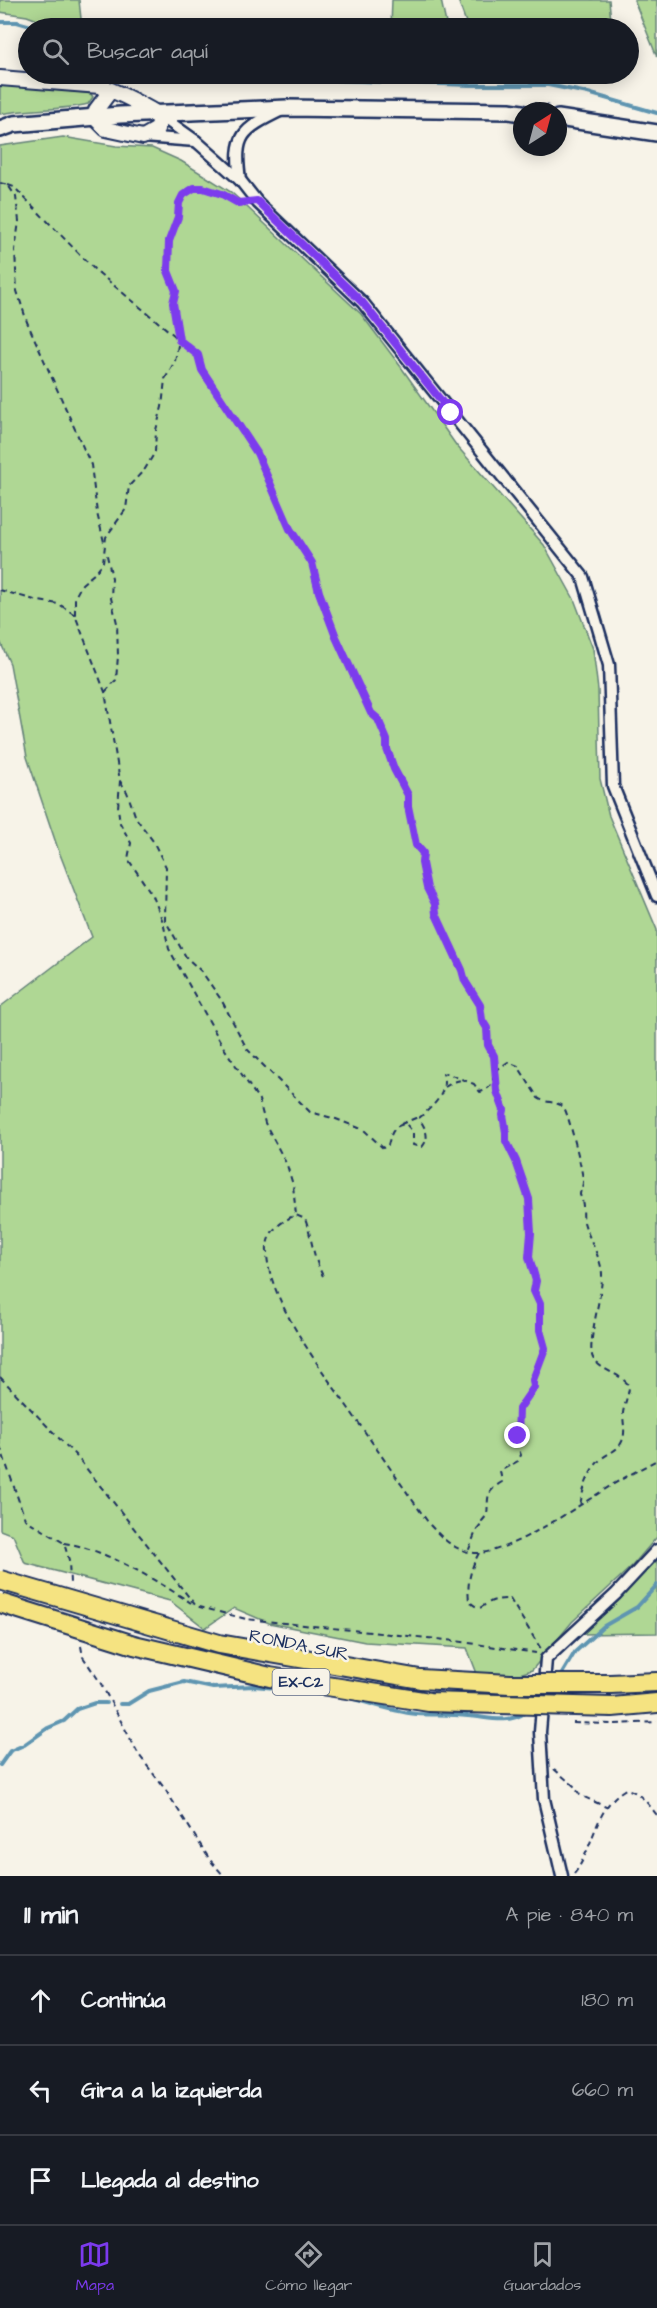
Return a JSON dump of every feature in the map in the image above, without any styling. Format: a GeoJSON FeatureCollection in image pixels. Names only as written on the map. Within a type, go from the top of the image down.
{"type":"FeatureCollection","features":[{"type":"Feature","properties":{"kind":"highway","name":"EX-C2"},"geometry":{"type":"LineString","coordinates":[[0,1580],[219,1644],[420,1679],[510,1684],[657,1682]]}},
{"type":"Feature","properties":{"kind":"highway","name":"EX-C2"},"geometry":{"type":"LineString","coordinates":[[0,1603],[134,1645],[270,1677],[429,1702],[614,1716],[657,1703]]}},
{"type":"Feature","properties":{"kind":"main road"},"geometry":{"type":"LineString","coordinates":[[0,129],[14,124],[94,117],[287,108],[513,112]]}},
{"type":"Feature","properties":{"kind":"main road"},"geometry":{"type":"LineString","coordinates":[[567,119],[657,133]]}},
{"type":"Feature","properties":{"kind":"street"},"geometry":{"type":"LineString","coordinates":[[0,78],[18,79]]}},
{"type":"Feature","properties":{"kind":"street"},"geometry":{"type":"LineString","coordinates":[[76,84],[111,90],[158,114],[196,141],[240,180],[257,201],[363,303],[583,577],[609,664],[613,786],[657,896]]}},
{"type":"Feature","properties":{"kind":"street"},"geometry":{"type":"LineString","coordinates":[[89,85],[98,92],[102,102]]}},
{"type":"Feature","properties":{"kind":"street"},"geometry":{"type":"LineString","coordinates":[[111,90],[94,117],[106,129],[143,137],[196,141]]}},
{"type":"Feature","properties":{"kind":"street"},"geometry":{"type":"LineString","coordinates":[[240,180],[236,155],[241,139],[253,127],[287,108]]}},
{"type":"Feature","properties":{"kind":"street"},"geometry":{"type":"LineString","coordinates":[[143,137],[157,129],[158,114]]}},
{"type":"Feature","properties":{"kind":"street"},"geometry":{"type":"LineString","coordinates":[[562,1876],[544,1799],[540,1732],[546,1659],[616,1594],[657,1550]]}},
{"type":"Feature","properties":{"kind":"path"},"geometry":{"type":"LineString","coordinates":[[0,183],[14,187],[94,269],[198,355],[202,370],[253,445],[285,513],[290,529],[312,563],[319,592],[336,637],[371,713],[378,719],[387,740],[387,749],[394,769],[408,795],[416,845],[423,853],[422,863],[427,888],[465,981],[480,1005],[482,1020],[487,1028],[488,1045],[494,1056],[493,1083],[480,1092],[474,1084],[446,1073],[443,1074],[445,1087]]}},
{"type":"Feature","properties":{"kind":"path"},"geometry":{"type":"LineString","coordinates":[[8,185],[16,197],[19,221],[15,250],[17,291],[27,322],[91,465],[97,513],[112,578],[111,598],[117,623],[116,680],[105,692]]}},
{"type":"Feature","properties":{"kind":"path"},"geometry":{"type":"LineString","coordinates":[[257,201],[238,203],[222,194],[203,188],[194,188],[183,195],[179,203],[178,217],[169,241],[168,271],[176,291],[173,303],[179,340],[175,361],[165,379],[162,407],[156,430],[155,452],[145,469],[129,486],[126,509],[107,532],[103,562],[76,592],[75,615],[105,692],[120,781],[118,808],[120,823],[131,843],[128,859],[153,896],[169,949],[224,1048],[259,1100],[265,1123],[287,1164],[296,1215]]}},
{"type":"Feature","properties":{"kind":"path"},"geometry":{"type":"LineString","coordinates":[[0,591],[59,604],[75,615]]}},
{"type":"Feature","properties":{"kind":"path"},"geometry":{"type":"LineString","coordinates":[[120,781],[127,792],[136,818],[153,841],[166,867],[165,920],[186,957],[202,972],[222,1001],[247,1049],[310,1112],[364,1130],[383,1148],[388,1145],[393,1129],[399,1124],[421,1116],[433,1106],[445,1087],[461,1080]]}},
{"type":"Feature","properties":{"kind":"path"},"geometry":{"type":"LineString","coordinates":[[468,1552],[476,1531],[487,1515],[486,1500],[493,1488],[502,1482],[500,1471],[518,1461],[521,1455],[517,1448],[519,1409],[534,1387],[533,1380],[545,1348],[540,1330],[540,1304],[534,1291],[536,1281],[529,1257],[531,1233],[529,1199],[516,1161],[506,1141],[504,1110],[494,1074],[496,1069],[508,1062],[518,1066],[538,1098],[558,1103],[567,1113],[582,1172],[583,1183],[580,1195],[583,1201],[584,1219],[602,1272],[599,1306],[591,1340],[591,1354],[600,1365],[625,1379],[629,1386],[623,1414],[625,1422],[623,1440],[614,1452],[600,1459],[593,1469],[580,1505]]}},
{"type":"Feature","properties":{"kind":"path"},"geometry":{"type":"LineString","coordinates":[[399,1124],[411,1127],[413,1145],[422,1147],[426,1143],[427,1135],[419,1118],[421,1116]]}},
{"type":"Feature","properties":{"kind":"path"},"geometry":{"type":"LineString","coordinates":[[324,1275],[314,1259],[312,1239],[305,1219],[296,1215],[283,1221],[271,1233],[267,1246],[269,1271],[290,1320],[430,1525],[444,1539],[462,1551],[479,1553],[500,1548],[525,1537],[657,1460]]}},
{"type":"Feature","properties":{"kind":"path"},"geometry":{"type":"LineString","coordinates":[[0,1377],[78,1458],[196,1606]]}},
{"type":"Feature","properties":{"kind":"path"},"geometry":{"type":"LineString","coordinates":[[0,1446],[26,1519],[64,1543],[102,1555],[141,1574],[196,1606],[246,1619],[456,1641],[543,1654],[540,1645],[530,1633],[510,1599],[490,1602],[481,1608],[469,1601],[471,1566],[479,1553]]}},
{"type":"Feature","properties":{"kind":"path"},"geometry":{"type":"LineString","coordinates":[[64,1543],[69,1560],[72,1592]]}},
{"type":"Feature","properties":{"kind":"path"},"geometry":{"type":"LineString","coordinates":[[66,1584],[78,1588]]}},
{"type":"Feature","properties":{"kind":"path"},"geometry":{"type":"LineString","coordinates":[[81,1647],[83,1658],[100,1682],[139,1755],[165,1789],[210,1860],[224,1876]]}},
{"type":"Feature","properties":{"kind":"path"},"geometry":{"type":"LineString","coordinates":[[614,1716],[657,1722]]}},
{"type":"Feature","properties":{"kind":"path"},"geometry":{"type":"LineString","coordinates":[[542,1756],[549,1761],[555,1771],[574,1785],[580,1795],[606,1807]]}},
{"type":"Feature","properties":{"kind":"path"},"geometry":{"type":"LineString","coordinates":[[572,1876],[581,1865],[606,1807],[615,1795],[626,1789],[643,1797],[657,1815]]}},
{"type":"Feature","properties":{"kind":"green space"},"geometry":{"type":"Polygon","coordinates":[[[0,0],[79,0],[81,18],[32,18],[0,12],[0,0]]]}},
{"type":"Feature","properties":{"kind":"green space"},"geometry":{"type":"Polygon","coordinates":[[[392,0],[441,0],[445,18],[391,18],[392,0]]]}},
{"type":"Feature","properties":{"kind":"green space"},"geometry":{"type":"Polygon","coordinates":[[[458,0],[609,0],[611,18],[464,18],[458,0]]]}},
{"type":"Feature","properties":{"kind":"green space"},"geometry":{"type":"Polygon","coordinates":[[[634,0],[657,0],[657,57],[634,0]]]}},
{"type":"Feature","properties":{"kind":"green space"},"geometry":{"type":"Polygon","coordinates":[[[0,85],[87,93],[93,97],[88,104],[0,114],[0,85]]]}},
{"type":"Feature","properties":{"kind":"green space"},"geometry":{"type":"Polygon","coordinates":[[[63,137],[116,146],[152,148],[181,161],[231,192],[361,314],[456,445],[544,545],[574,599],[593,649],[598,690],[600,779],[609,816],[657,930],[657,1537],[632,1566],[572,1622],[532,1670],[510,1677],[478,1676],[467,1648],[365,1642],[269,1623],[234,1608],[205,1628],[170,1601],[25,1563],[13,1535],[0,1530],[0,1007],[92,937],[58,849],[27,757],[10,664],[0,641],[0,146],[63,137]]]}},
{"type":"Feature","properties":{"kind":"green space"},"geometry":{"type":"Polygon","coordinates":[[[657,1557],[657,1633],[581,1634],[657,1557]]]}},
{"type":"Feature","properties":{"kind":"waterway"},"geometry":{"type":"LineString","coordinates":[[0,22],[18,22]]}},
{"type":"Feature","properties":{"kind":"waterway"},"geometry":{"type":"LineString","coordinates":[[443,84],[548,85],[588,93],[657,113]]}},
{"type":"Feature","properties":{"kind":"waterway"},"geometry":{"type":"LineString","coordinates":[[560,1677],[575,1652],[604,1626],[637,1607],[657,1585]]}},
{"type":"Feature","properties":{"kind":"waterway"},"geometry":{"type":"LineString","coordinates":[[120,1704],[128,1704],[149,1691],[184,1682],[213,1688],[254,1686],[297,1690]]}},
{"type":"Feature","properties":{"kind":"waterway"},"geometry":{"type":"LineString","coordinates":[[354,1699],[417,1714],[505,1719],[526,1712]]}},
{"type":"Feature","properties":{"kind":"waterway"},"geometry":{"type":"LineString","coordinates":[[0,1765],[10,1751],[64,1721],[77,1709],[95,1703],[106,1703]]}},
{"type":"Feature","properties":{"kind":"route"},"geometry":{"type":"LineString","coordinates":[[451,413],[363,303],[257,201],[238,203],[225,195],[203,188],[194,188],[183,195],[169,241],[168,271],[176,291],[173,303],[179,340],[198,355],[202,370],[253,445],[285,513],[290,529],[312,563],[319,592],[347,664],[371,713],[378,719],[387,740],[387,749],[394,769],[408,795],[416,845],[423,853],[422,863],[427,888],[465,981],[480,1005],[482,1020],[487,1028],[488,1045],[494,1056],[497,1091],[504,1110],[507,1146],[516,1161],[529,1199],[531,1233],[529,1257],[536,1281],[534,1291],[540,1304],[540,1330],[545,1348],[533,1380],[534,1387],[519,1409],[518,1436]]}}]}
